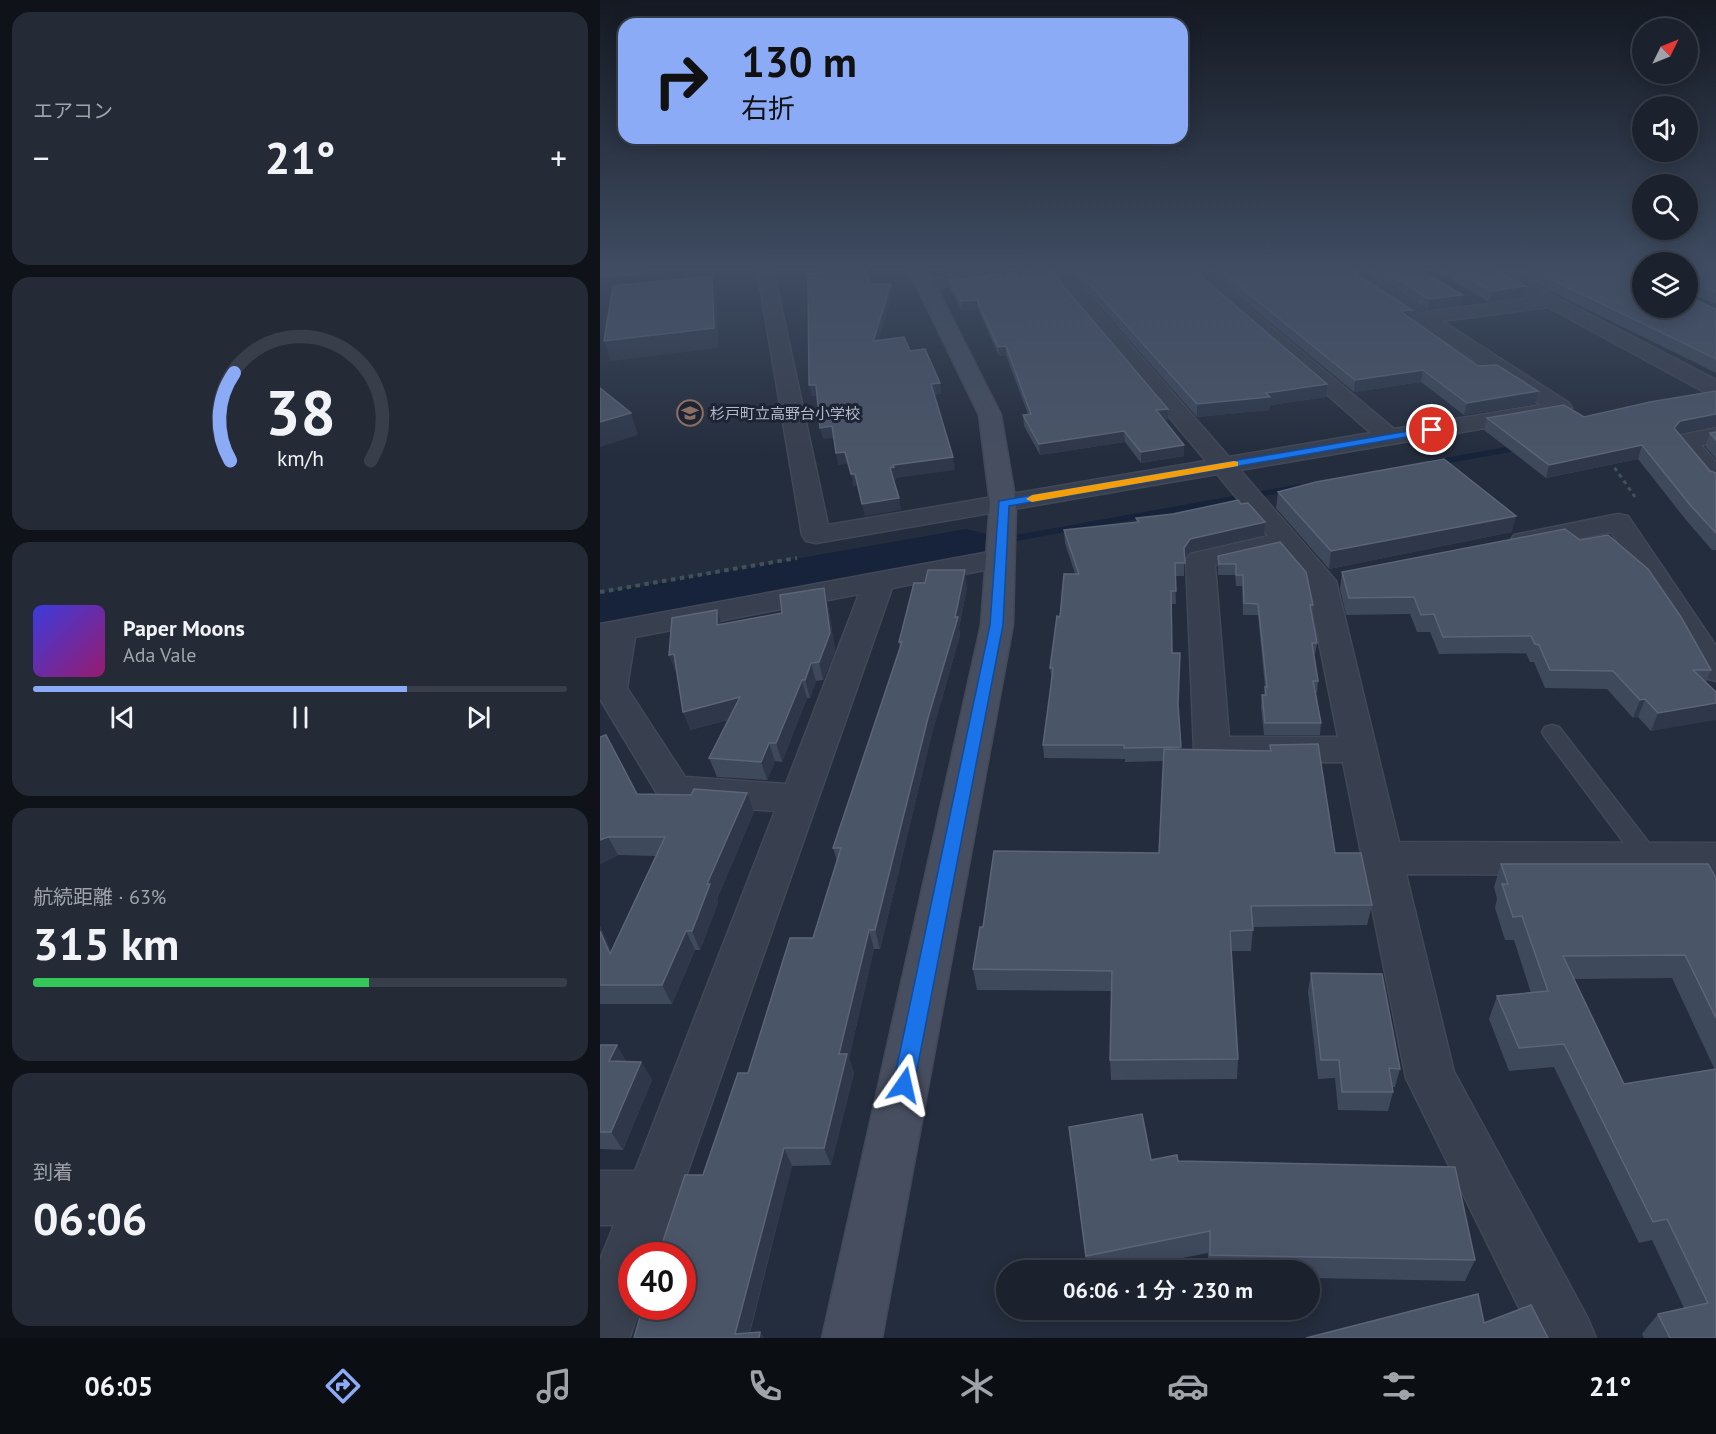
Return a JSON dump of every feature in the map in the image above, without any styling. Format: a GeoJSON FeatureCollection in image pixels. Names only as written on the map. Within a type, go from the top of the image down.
{"type":"FeatureCollection","features":[{"type":"Feature","properties":{"kind":"street"},"geometry":{"type":"LineString","coordinates":[[777,330],[816,535],[1561,408],[1444,330]]}},
{"type":"Feature","properties":{"kind":"street"},"geometry":{"type":"LineString","coordinates":[[852,1338],[997,625],[1003,503],[990,415],[948,330]]}},
{"type":"Feature","properties":{"kind":"street"},"geometry":{"type":"LineString","coordinates":[[1108,330],[1286,540],[1333,579],[1358,749],[1431,1078],[1566,1338]]}},
{"type":"Feature","properties":{"kind":"street"},"geometry":{"type":"LineString","coordinates":[[1264,330],[1389,437]]}},
{"type":"Feature","properties":{"kind":"street"},"geometry":{"type":"LineString","coordinates":[[1606,330],[1716,389]]}},
{"type":"Feature","properties":{"kind":"street"},"geometry":{"type":"LineString","coordinates":[[1716,435],[1684,441],[1716,478]]}},
{"type":"Feature","properties":{"kind":"street"},"geometry":{"type":"LineString","coordinates":[[1492,547],[1618,522],[1716,671]]}},
{"type":"Feature","properties":{"kind":"street"},"geometry":{"type":"LineString","coordinates":[[1286,540],[1200,560],[1212,750],[1358,749]]}},
{"type":"Feature","properties":{"kind":"street"},"geometry":{"type":"LineString","coordinates":[[799,799],[674,790],[610,688],[610,632],[1000,559]]}},
{"type":"Feature","properties":{"kind":"street"},"geometry":{"type":"LineString","coordinates":[[600,1337],[879,582]]}},
{"type":"Feature","properties":{"kind":"street"},"geometry":{"type":"LineString","coordinates":[[1383,858],[1716,859]]}},
{"type":"Feature","properties":{"kind":"street"},"geometry":{"type":"LineString","coordinates":[[600,1198],[651,1198]]}},
{"type":"Feature","properties":{"kind":"lane"},"geometry":{"type":"LineString","coordinates":[[1552,732],[1648,858]]}},
{"type":"Feature","properties":{"kind":"building"},"geometry":{"type":"Polygon","coordinates":[[[606,330],[693,330],[604,341],[606,330]]]}},
{"type":"Feature","properties":{"kind":"building"},"geometry":{"type":"Polygon","coordinates":[[[809,330],[876,330],[873,341],[904,337],[910,351],[925,349],[940,383],[931,384],[953,457],[893,465],[894,467],[890,468],[899,498],[862,504],[855,474],[851,474],[845,452],[836,453],[832,426],[820,428],[816,385],[809,385],[809,330]]]}},
{"type":"Feature","properties":{"kind":"building"},"geometry":{"type":"Polygon","coordinates":[[[991,330],[1101,330],[1168,409],[1156,410],[1184,445],[1141,452],[1124,431],[1039,444],[1023,415],[1031,414],[1006,346],[998,347],[991,330]]]}},
{"type":"Feature","properties":{"kind":"building"},"geometry":{"type":"Polygon","coordinates":[[[1131,330],[1264,330],[1327,384],[1266,393],[1270,397],[1197,404],[1131,330]]]}},
{"type":"Feature","properties":{"kind":"building"},"geometry":{"type":"Polygon","coordinates":[[[1294,330],[1428,330],[1478,366],[1497,365],[1538,391],[1467,403],[1423,370],[1355,380],[1294,330]]]}},
{"type":"Feature","properties":{"kind":"building"},"geometry":{"type":"Polygon","coordinates":[[[1657,330],[1716,330],[1716,359],[1657,330]]]}},
{"type":"Feature","properties":{"kind":"building"},"geometry":{"type":"Polygon","coordinates":[[[600,388],[631,413],[600,422],[600,388]]]}},
{"type":"Feature","properties":{"kind":"building"},"geometry":{"type":"Polygon","coordinates":[[[1716,391],[1716,414],[1680,421],[1674,428],[1710,471],[1716,473],[1716,533],[1642,445],[1549,465],[1487,418],[1564,405],[1584,417],[1650,402],[1716,391]]]}},
{"type":"Feature","properties":{"kind":"building"},"geometry":{"type":"Polygon","coordinates":[[[1716,432],[1716,440],[1710,433],[1716,432]]]}},
{"type":"Feature","properties":{"kind":"building"},"geometry":{"type":"Polygon","coordinates":[[[1444,459],[1516,516],[1331,551],[1278,492],[1316,482],[1444,459]]]}},
{"type":"Feature","properties":{"kind":"building"},"geometry":{"type":"Polygon","coordinates":[[[1238,500],[1241,504],[1248,503],[1265,522],[1190,539],[1184,548],[1185,563],[1175,563],[1176,591],[1171,591],[1172,653],[1180,653],[1178,704],[1181,747],[1124,748],[1124,745],[1043,745],[1053,668],[1050,668],[1057,616],[1060,617],[1064,574],[1079,574],[1064,530],[1139,522],[1136,518],[1173,514],[1238,500]]]}},
{"type":"Feature","properties":{"kind":"building"},"geometry":{"type":"Polygon","coordinates":[[[1565,529],[1580,540],[1608,535],[1648,569],[1681,617],[1711,670],[1693,670],[1716,692],[1716,703],[1658,713],[1645,699],[1640,700],[1613,671],[1550,670],[1539,645],[1535,644],[1531,636],[1443,637],[1434,614],[1421,615],[1414,597],[1349,598],[1342,572],[1565,529]]]}},
{"type":"Feature","properties":{"kind":"building"},"geometry":{"type":"Polygon","coordinates":[[[1280,542],[1306,572],[1313,605],[1310,605],[1317,643],[1312,643],[1318,681],[1313,681],[1321,723],[1265,723],[1262,695],[1266,695],[1265,687],[1267,687],[1258,604],[1244,603],[1243,575],[1236,575],[1236,564],[1219,564],[1218,556],[1280,542]]]}},
{"type":"Feature","properties":{"kind":"building"},"geometry":{"type":"Polygon","coordinates":[[[928,570],[965,570],[955,617],[958,617],[928,718],[875,930],[869,930],[839,1054],[847,1054],[824,1148],[784,1148],[735,1334],[760,1332],[759,1338],[634,1338],[639,1320],[696,1320],[696,1242],[663,1242],[685,1175],[703,1175],[738,1073],[748,1073],[790,938],[813,938],[841,848],[833,848],[902,642],[899,642],[914,583],[925,583],[928,570]]]}},
{"type":"Feature","properties":{"kind":"building"},"geometry":{"type":"Polygon","coordinates":[[[824,588],[830,633],[819,662],[811,663],[805,680],[802,680],[776,743],[769,743],[761,762],[709,758],[740,697],[683,712],[674,654],[669,655],[672,618],[717,610],[717,625],[782,613],[780,595],[824,588]]]}},
{"type":"Feature","properties":{"kind":"building"},"geometry":{"type":"Polygon","coordinates":[[[606,735],[637,794],[691,795],[694,789],[747,793],[707,884],[710,884],[692,931],[686,931],[662,985],[600,985],[600,931],[610,954],[665,837],[608,837],[600,840],[600,737],[606,735]]]}},
{"type":"Feature","properties":{"kind":"building"},"geometry":{"type":"Polygon","coordinates":[[[1318,744],[1335,853],[1361,853],[1372,905],[1251,906],[1253,930],[1230,931],[1238,1059],[1110,1060],[1112,971],[973,969],[980,927],[983,927],[994,851],[1159,853],[1164,749],[1271,751],[1270,745],[1318,744]]]}},
{"type":"Feature","properties":{"kind":"building"},"geometry":{"type":"Polygon","coordinates":[[[1501,864],[1708,864],[1716,878],[1716,1018],[1685,955],[1563,956],[1624,1084],[1716,1069],[1716,1338],[1670,1338],[1658,1314],[1708,1303],[1667,1219],[1653,1222],[1564,1044],[1519,1048],[1497,996],[1548,991],[1522,916],[1513,917],[1502,884],[1508,884],[1501,864]]]}},
{"type":"Feature","properties":{"kind":"building"},"geometry":{"type":"Polygon","coordinates":[[[1311,973],[1382,974],[1400,1069],[1389,1068],[1393,1092],[1342,1092],[1339,1060],[1321,1060],[1311,973]]]}},
{"type":"Feature","properties":{"kind":"building"},"geometry":{"type":"Polygon","coordinates":[[[600,1045],[617,1045],[609,1061],[641,1062],[611,1132],[600,1132],[600,1045]]]}},
{"type":"Feature","properties":{"kind":"building"},"geometry":{"type":"Polygon","coordinates":[[[1142,1114],[1151,1160],[1177,1155],[1178,1161],[1455,1167],[1475,1260],[1210,1255],[1210,1231],[1086,1256],[1069,1127],[1142,1114]]]}},
{"type":"Feature","properties":{"kind":"building"},"geometry":{"type":"Polygon","coordinates":[[[1478,1294],[1484,1323],[1531,1305],[1548,1338],[1306,1338],[1478,1294]]]}},
{"type":"Feature","properties":{"kind":"waterway"},"geometry":{"type":"LineString","coordinates":[[1432,463],[1524,447]]}},
{"type":"Feature","properties":{"kind":"waterway"},"geometry":{"type":"LineString","coordinates":[[966,547],[1300,487]]}},
{"type":"Feature","properties":{"kind":"waterway"},"geometry":{"type":"LineString","coordinates":[[600,613],[966,547]]}},
{"type":"Feature","properties":{"kind":"slow traffic"},"geometry":{"type":"LineString","coordinates":[[1032,499],[1234,464]]}},
{"type":"Feature","properties":{"kind":"place","name":"杉戸町立高野台小学校"},"geometry":{"type":"Point","coordinates":[690,413]}},
{"type":"Feature","properties":{"kind":"route"},"geometry":{"type":"LineString","coordinates":[[904,1085],[997,625],[1003,503],[1432,430]]}}]}
